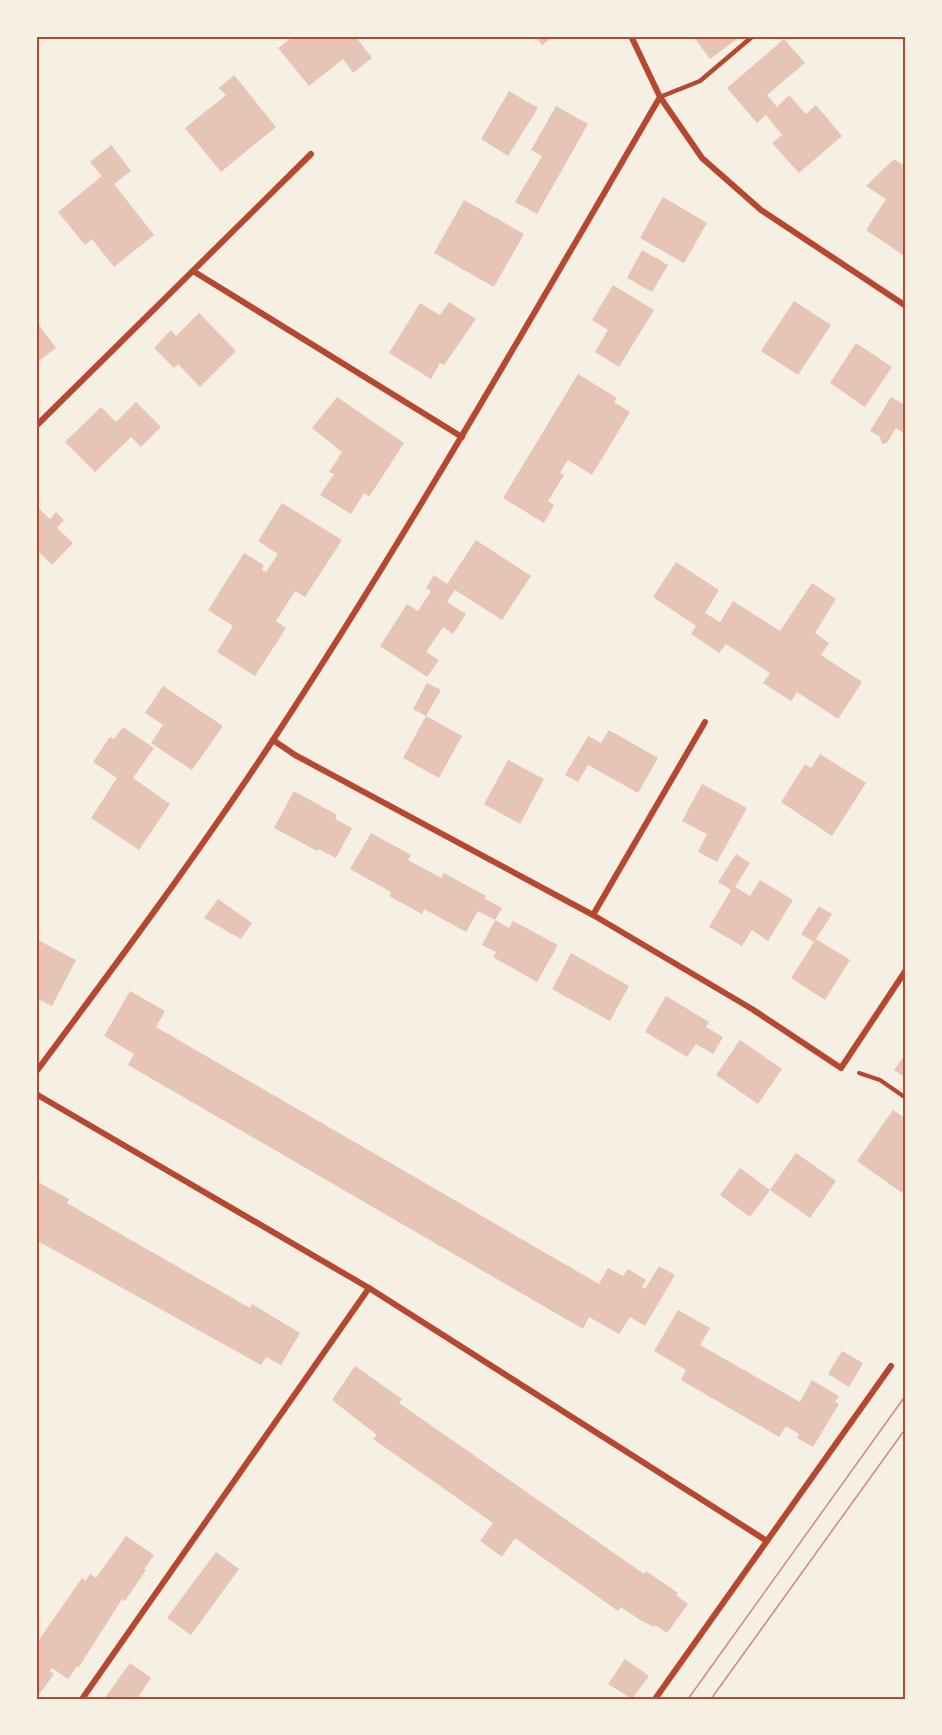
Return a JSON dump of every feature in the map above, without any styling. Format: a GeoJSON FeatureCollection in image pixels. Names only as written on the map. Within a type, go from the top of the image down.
{"type":"FeatureCollection","features":[{"type":"Feature","properties":{"kind":"street"},"geometry":{"type":"LineString","coordinates":[[631,36],[660,97],[702,158],[761,210],[906,306]]}},
{"type":"Feature","properties":{"kind":"street"},"geometry":{"type":"LineString","coordinates":[[36,1072],[152,916],[273,740],[462,437],[660,97]]}},
{"type":"Feature","properties":{"kind":"street"},"geometry":{"type":"LineString","coordinates":[[36,426],[311,154]]}},
{"type":"Feature","properties":{"kind":"street"},"geometry":{"type":"LineString","coordinates":[[193,271],[462,437]]}},
{"type":"Feature","properties":{"kind":"street"},"geometry":{"type":"LineString","coordinates":[[593,915],[705,722]]}},
{"type":"Feature","properties":{"kind":"street"},"geometry":{"type":"LineString","coordinates":[[273,740],[593,915],[752,1009],[841,1068],[906,970]]}},
{"type":"Feature","properties":{"kind":"street"},"geometry":{"type":"LineString","coordinates":[[36,1094],[369,1288],[767,1541]]}},
{"type":"Feature","properties":{"kind":"street"},"geometry":{"type":"LineString","coordinates":[[82,1699],[369,1288]]}},
{"type":"Feature","properties":{"kind":"street"},"geometry":{"type":"LineString","coordinates":[[655,1699],[891,1366]]}},
{"type":"Feature","properties":{"kind":"lane"},"geometry":{"type":"LineString","coordinates":[[660,97],[700,81],[753,36]]}},
{"type":"Feature","properties":{"kind":"path"},"geometry":{"type":"LineString","coordinates":[[880,1080],[906,1098]]}},
{"type":"Feature","properties":{"kind":"building"},"geometry":{"type":"Polygon","coordinates":[[[294,36],[355,36],[372,58],[353,73],[343,59],[309,86],[278,48],[294,36]]]}},
{"type":"Feature","properties":{"kind":"building"},"geometry":{"type":"Polygon","coordinates":[[[535,36],[554,36],[542,45],[535,36]]]}},
{"type":"Feature","properties":{"kind":"building"},"geometry":{"type":"Polygon","coordinates":[[[693,36],[741,36],[710,59],[693,36]]]}},
{"type":"Feature","properties":{"kind":"building"},"geometry":{"type":"Polygon","coordinates":[[[784,39],[805,63],[767,95],[777,107],[789,95],[806,114],[816,105],[842,136],[799,173],[772,143],[782,135],[766,115],[757,123],[727,88],[784,39]]]}},
{"type":"Feature","properties":{"kind":"building"},"geometry":{"type":"Polygon","coordinates":[[[234,75],[276,127],[221,172],[185,128],[226,95],[219,88],[234,75]]]}},
{"type":"Feature","properties":{"kind":"building"},"geometry":{"type":"Polygon","coordinates":[[[509,91],[538,108],[508,156],[481,139],[509,91]]]}},
{"type":"Feature","properties":{"kind":"building"},"geometry":{"type":"Polygon","coordinates":[[[556,106],[588,124],[537,214],[515,202],[542,156],[531,150],[556,106]]]}},
{"type":"Feature","properties":{"kind":"building"},"geometry":{"type":"Polygon","coordinates":[[[111,145],[131,171],[114,184],[154,235],[114,267],[92,239],[85,245],[58,212],[102,176],[90,162],[111,145]]]}},
{"type":"Feature","properties":{"kind":"building"},"geometry":{"type":"Polygon","coordinates":[[[894,159],[906,167],[906,249],[903,255],[866,230],[886,199],[866,186],[894,159]]]}},
{"type":"Feature","properties":{"kind":"building"},"geometry":{"type":"Polygon","coordinates":[[[663,197],[707,223],[684,263],[640,238],[663,197]]]}},
{"type":"Feature","properties":{"kind":"building"},"geometry":{"type":"Polygon","coordinates":[[[464,200],[524,234],[494,287],[434,253],[464,200]]]}},
{"type":"Feature","properties":{"kind":"building"},"geometry":{"type":"Polygon","coordinates":[[[642,250],[668,265],[652,292],[627,278],[642,250]]]}},
{"type":"Feature","properties":{"kind":"building"},"geometry":{"type":"Polygon","coordinates":[[[613,285],[654,310],[619,367],[595,352],[608,330],[592,320],[613,285]]]}},
{"type":"Feature","properties":{"kind":"building"},"geometry":{"type":"Polygon","coordinates":[[[794,301],[831,325],[798,375],[761,351],[794,301]]]}},
{"type":"Feature","properties":{"kind":"building"},"geometry":{"type":"Polygon","coordinates":[[[449,302],[476,319],[444,365],[440,363],[431,379],[389,353],[420,303],[440,315],[449,302]]]}},
{"type":"Feature","properties":{"kind":"building"},"geometry":{"type":"Polygon","coordinates":[[[199,313],[236,351],[200,387],[178,364],[174,368],[154,348],[171,330],[176,336],[199,313]]]}},
{"type":"Feature","properties":{"kind":"building"},"geometry":{"type":"Polygon","coordinates":[[[36,321],[56,348],[36,363],[36,321]]]}},
{"type":"Feature","properties":{"kind":"building"},"geometry":{"type":"Polygon","coordinates":[[[856,343],[892,367],[865,407],[830,383],[856,343]]]}},
{"type":"Feature","properties":{"kind":"building"},"geometry":{"type":"Polygon","coordinates":[[[578,374],[617,398],[614,402],[630,412],[592,475],[568,460],[560,473],[564,475],[548,501],[554,505],[544,523],[503,498],[578,374]]]}},
{"type":"Feature","properties":{"kind":"building"},"geometry":{"type":"Polygon","coordinates":[[[337,397],[404,443],[369,497],[364,493],[351,514],[320,495],[334,474],[329,472],[342,452],[312,428],[337,397]]]}},
{"type":"Feature","properties":{"kind":"building"},"geometry":{"type":"Polygon","coordinates":[[[891,397],[906,406],[906,435],[896,428],[887,443],[882,444],[880,437],[870,431],[891,397]]]}},
{"type":"Feature","properties":{"kind":"building"},"geometry":{"type":"Polygon","coordinates":[[[136,402],[161,427],[141,447],[131,437],[95,472],[65,442],[101,407],[116,422],[136,402]]]}},
{"type":"Feature","properties":{"kind":"building"},"geometry":{"type":"Polygon","coordinates":[[[282,503],[342,540],[305,597],[295,591],[276,621],[286,628],[255,676],[217,652],[233,626],[208,610],[244,553],[264,565],[262,570],[266,572],[278,554],[258,541],[282,503]]]}},
{"type":"Feature","properties":{"kind":"building"},"geometry":{"type":"Polygon","coordinates":[[[36,506],[50,519],[56,512],[64,520],[57,528],[73,543],[52,565],[36,549],[36,506]]]}},
{"type":"Feature","properties":{"kind":"building"},"geometry":{"type":"Polygon","coordinates":[[[476,540],[531,576],[502,620],[455,590],[447,602],[466,614],[453,634],[443,627],[426,652],[439,660],[427,677],[380,646],[407,604],[418,611],[431,591],[426,588],[434,575],[447,584],[476,540]]]}},
{"type":"Feature","properties":{"kind":"building"},"geometry":{"type":"Polygon","coordinates":[[[676,562],[719,590],[705,613],[720,622],[733,601],[780,631],[812,583],[836,599],[815,633],[829,643],[821,655],[862,682],[838,719],[797,692],[791,701],[763,683],[770,673],[726,644],[719,653],[691,634],[696,626],[653,597],[676,562]]]}},
{"type":"Feature","properties":{"kind":"building"},"geometry":{"type":"Polygon","coordinates":[[[427,683],[441,690],[426,716],[413,709],[427,683]]]}},
{"type":"Feature","properties":{"kind":"building"},"geometry":{"type":"Polygon","coordinates":[[[163,686],[223,726],[192,770],[151,743],[163,725],[145,713],[163,686]]]}},
{"type":"Feature","properties":{"kind":"building"},"geometry":{"type":"Polygon","coordinates":[[[426,716],[462,736],[439,778],[403,758],[426,716]]]}},
{"type":"Feature","properties":{"kind":"building"},"geometry":{"type":"Polygon","coordinates":[[[123,727],[154,748],[133,778],[170,804],[139,850],[91,818],[117,778],[93,762],[110,737],[114,739],[123,727]]]}},
{"type":"Feature","properties":{"kind":"building"},"geometry":{"type":"Polygon","coordinates":[[[609,730],[658,758],[638,793],[588,765],[578,782],[565,775],[588,736],[601,743],[609,730]]]}},
{"type":"Feature","properties":{"kind":"building"},"geometry":{"type":"Polygon","coordinates":[[[820,754],[866,783],[832,836],[781,802],[805,764],[811,768],[820,754]]]}},
{"type":"Feature","properties":{"kind":"building"},"geometry":{"type":"Polygon","coordinates":[[[508,760],[544,779],[520,824],[484,804],[508,760]]]}},
{"type":"Feature","properties":{"kind":"building"},"geometry":{"type":"Polygon","coordinates":[[[702,784],[747,808],[717,862],[698,852],[707,834],[682,821],[702,784]]]}},
{"type":"Feature","properties":{"kind":"building"},"geometry":{"type":"Polygon","coordinates":[[[294,791],[337,815],[335,819],[352,828],[336,858],[319,849],[317,851],[274,828],[294,791]]]}},
{"type":"Feature","properties":{"kind":"building"},"geometry":{"type":"Polygon","coordinates":[[[371,833],[411,855],[408,860],[441,878],[444,873],[486,896],[484,898],[502,908],[495,920],[478,911],[466,932],[424,909],[422,914],[389,896],[391,892],[350,869],[371,833]]]}},
{"type":"Feature","properties":{"kind":"building"},"geometry":{"type":"Polygon","coordinates":[[[736,854],[750,863],[735,887],[750,896],[760,880],[793,900],[768,941],[752,930],[742,946],[709,927],[731,890],[718,882],[736,854]]]}},
{"type":"Feature","properties":{"kind":"building"},"geometry":{"type":"Polygon","coordinates":[[[218,899],[252,923],[241,939],[204,918],[218,899]]]}},
{"type":"Feature","properties":{"kind":"building"},"geometry":{"type":"Polygon","coordinates":[[[819,906],[832,914],[816,939],[850,960],[825,1000],[791,978],[814,942],[801,934],[819,906]]]}},
{"type":"Feature","properties":{"kind":"building"},"geometry":{"type":"Polygon","coordinates":[[[495,920],[509,928],[513,921],[558,945],[537,982],[493,957],[496,952],[482,945],[495,920]]]}},
{"type":"Feature","properties":{"kind":"building"},"geometry":{"type":"Polygon","coordinates":[[[38,940],[76,960],[52,1006],[36,998],[36,944],[38,940]]]}},
{"type":"Feature","properties":{"kind":"building"},"geometry":{"type":"Polygon","coordinates":[[[571,953],[629,986],[610,1021],[552,989],[571,953]]]}},
{"type":"Feature","properties":{"kind":"building"},"geometry":{"type":"Polygon","coordinates":[[[130,991],[165,1011],[156,1027],[599,1284],[608,1268],[623,1276],[628,1269],[646,1280],[642,1287],[645,1289],[659,1266],[675,1275],[645,1326],[630,1317],[619,1334],[589,1317],[583,1329],[128,1065],[134,1054],[104,1036],[130,991]]]}},
{"type":"Feature","properties":{"kind":"building"},"geometry":{"type":"Polygon","coordinates":[[[666,996],[709,1022],[706,1027],[723,1037],[713,1054],[696,1044],[687,1057],[645,1032],[666,996]]]}},
{"type":"Feature","properties":{"kind":"building"},"geometry":{"type":"Polygon","coordinates":[[[740,1040],[782,1069],[758,1104],[716,1075],[740,1040]]]}},
{"type":"Feature","properties":{"kind":"building"},"geometry":{"type":"Polygon","coordinates":[[[906,1053],[906,1078],[894,1070],[906,1053]]]}},
{"type":"Feature","properties":{"kind":"building"},"geometry":{"type":"Polygon","coordinates":[[[893,1110],[906,1119],[906,1187],[902,1193],[857,1161],[893,1110]]]}},
{"type":"Feature","properties":{"kind":"building"},"geometry":{"type":"Polygon","coordinates":[[[796,1153],[836,1181],[810,1218],[770,1190],[796,1153]]]}},
{"type":"Feature","properties":{"kind":"building"},"geometry":{"type":"Polygon","coordinates":[[[740,1168],[770,1190],[750,1217],[720,1195],[740,1168]]]}},
{"type":"Feature","properties":{"kind":"building"},"geometry":{"type":"Polygon","coordinates":[[[36,1181],[69,1199],[67,1203],[103,1224],[250,1308],[252,1304],[300,1333],[281,1365],[266,1357],[261,1365],[36,1240],[36,1181]]]}},
{"type":"Feature","properties":{"kind":"building"},"geometry":{"type":"Polygon","coordinates":[[[678,1310],[710,1328],[700,1345],[800,1402],[812,1380],[839,1396],[835,1402],[839,1404],[813,1447],[797,1438],[799,1434],[786,1426],[779,1437],[681,1380],[686,1370],[654,1351],[678,1310]]]}},
{"type":"Feature","properties":{"kind":"building"},"geometry":{"type":"Polygon","coordinates":[[[842,1351],[863,1363],[849,1387],[828,1374],[842,1351]]]}},
{"type":"Feature","properties":{"kind":"building"},"geometry":{"type":"Polygon","coordinates":[[[355,1366],[402,1399],[399,1403],[644,1574],[646,1571],[678,1593],[676,1595],[688,1604],[667,1633],[655,1625],[654,1627],[640,1620],[621,1607],[618,1611],[515,1538],[502,1557],[480,1541],[493,1523],[373,1439],[377,1435],[332,1400],[355,1366]]]}},
{"type":"Feature","properties":{"kind":"building"},"geometry":{"type":"Polygon","coordinates":[[[126,1536],[154,1555],[144,1569],[146,1570],[125,1601],[122,1599],[79,1667],[77,1666],[68,1679],[52,1668],[50,1671],[54,1674],[36,1699],[36,1644],[82,1578],[85,1581],[90,1574],[96,1578],[126,1536]]]}},
{"type":"Feature","properties":{"kind":"building"},"geometry":{"type":"Polygon","coordinates":[[[216,1552],[239,1569],[191,1635],[167,1618],[216,1552]]]}},
{"type":"Feature","properties":{"kind":"building"},"geometry":{"type":"Polygon","coordinates":[[[625,1659],[649,1676],[632,1699],[608,1684],[625,1659]]]}},
{"type":"Feature","properties":{"kind":"building"},"geometry":{"type":"Polygon","coordinates":[[[130,1663],[151,1678],[137,1699],[104,1699],[130,1663]]]}},
{"type":"Feature","properties":{"kind":"tram line"},"geometry":{"type":"LineString","coordinates":[[688,1699],[906,1395]]}},
{"type":"Feature","properties":{"kind":"tram line"},"geometry":{"type":"LineString","coordinates":[[711,1699],[906,1428]]}}]}
